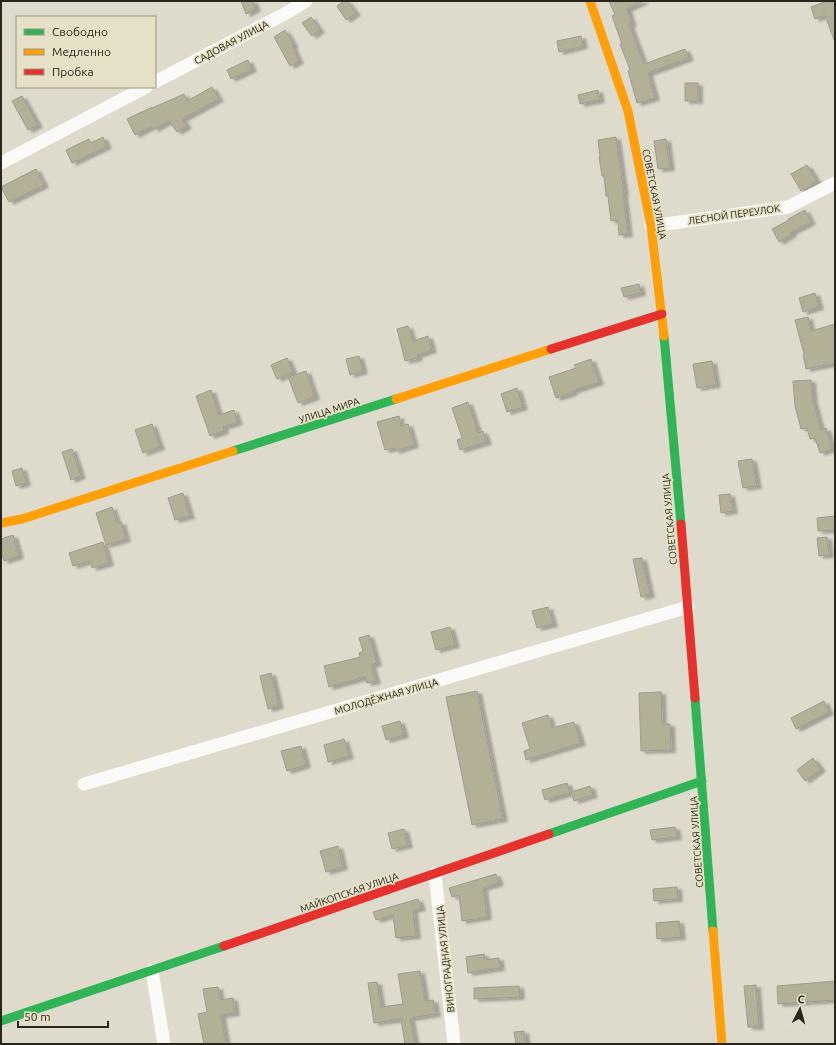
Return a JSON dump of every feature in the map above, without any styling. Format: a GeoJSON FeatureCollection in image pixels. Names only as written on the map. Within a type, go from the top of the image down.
{"type":"FeatureCollection","features":[{"type":"Feature","properties":{"kind":"street","name":"САДОВАЯ УЛИЦА"},"geometry":{"type":"LineString","coordinates":[[156,81],[285,6],[306,1]]}},
{"type":"Feature","properties":{"kind":"street","name":"СОВЕТСКАЯ УЛИЦА"},"geometry":{"type":"LineString","coordinates":[[590,1],[628,111],[651,226],[662,314],[688,607],[722,1044]]}},
{"type":"Feature","properties":{"kind":"street"},"geometry":{"type":"LineString","coordinates":[[1,163],[144,88]]}},
{"type":"Feature","properties":{"kind":"street","name":"ЛЕСНОЙ ПЕРЕУЛОК"},"geometry":{"type":"LineString","coordinates":[[651,226],[788,207],[835,183]]}},
{"type":"Feature","properties":{"kind":"street","name":"УЛИЦА МИРА"},"geometry":{"type":"LineString","coordinates":[[1,523],[22,520],[662,314]]}},
{"type":"Feature","properties":{"kind":"street","name":"МОЛОДЁЖНАЯ УЛИЦА"},"geometry":{"type":"LineString","coordinates":[[84,784],[688,607]]}},
{"type":"Feature","properties":{"kind":"street","name":"МАЙКОПСКАЯ УЛИЦА"},"geometry":{"type":"LineString","coordinates":[[1,1021],[152,971],[702,781]]}},
{"type":"Feature","properties":{"kind":"street","name":"ВИНОГРАДНАЯ УЛИЦА"},"geometry":{"type":"LineString","coordinates":[[435,874],[454,1044]]}},
{"type":"Feature","properties":{"kind":"street"},"geometry":{"type":"LineString","coordinates":[[152,971],[164,1044]]}},
{"type":"Feature","properties":{"kind":"building"},"geometry":{"type":"Polygon","coordinates":[[[241,1],[253,1],[256,9],[246,14],[241,1]]]}},
{"type":"Feature","properties":{"kind":"building"},"geometry":{"type":"Polygon","coordinates":[[[344,1],[347,1],[356,13],[346,20],[337,6],[344,1]]]}},
{"type":"Feature","properties":{"kind":"building"},"geometry":{"type":"Polygon","coordinates":[[[609,1],[644,1],[627,9],[632,24],[629,24],[644,64],[685,49],[689,58],[648,73],[655,98],[637,103],[628,71],[630,70],[620,44],[622,44],[612,16],[615,15],[609,1]]]}},
{"type":"Feature","properties":{"kind":"building"},"geometry":{"type":"Polygon","coordinates":[[[827,1],[835,1],[835,40],[825,15],[815,19],[811,7],[827,1]]]}},
{"type":"Feature","properties":{"kind":"building"},"geometry":{"type":"Polygon","coordinates":[[[311,17],[320,30],[312,36],[302,23],[311,17]]]}},
{"type":"Feature","properties":{"kind":"building"},"geometry":{"type":"Polygon","coordinates":[[[285,30],[294,45],[292,46],[299,61],[290,66],[274,37],[285,30]]]}},
{"type":"Feature","properties":{"kind":"building"},"geometry":{"type":"Polygon","coordinates":[[[581,36],[583,46],[559,52],[557,41],[581,36]]]}},
{"type":"Feature","properties":{"kind":"building"},"geometry":{"type":"Polygon","coordinates":[[[248,60],[252,69],[231,79],[227,70],[248,60]]]}},
{"type":"Feature","properties":{"kind":"building"},"geometry":{"type":"Polygon","coordinates":[[[685,83],[698,83],[698,101],[685,101],[685,83]]]}},
{"type":"Feature","properties":{"kind":"building"},"geometry":{"type":"Polygon","coordinates":[[[212,87],[219,99],[182,119],[187,126],[177,132],[169,121],[154,129],[152,126],[135,135],[127,119],[184,94],[187,101],[212,87]]]}},
{"type":"Feature","properties":{"kind":"building"},"geometry":{"type":"Polygon","coordinates":[[[598,90],[600,100],[580,104],[578,95],[598,90]]]}},
{"type":"Feature","properties":{"kind":"building"},"geometry":{"type":"Polygon","coordinates":[[[22,96],[38,125],[28,130],[12,101],[22,96]]]}},
{"type":"Feature","properties":{"kind":"building"},"geometry":{"type":"Polygon","coordinates":[[[103,137],[107,146],[72,163],[66,150],[89,139],[91,143],[103,137]]]}},
{"type":"Feature","properties":{"kind":"building"},"geometry":{"type":"Polygon","coordinates":[[[616,137],[628,234],[619,235],[618,220],[611,221],[604,176],[602,176],[598,140],[616,137]]]}},
{"type":"Feature","properties":{"kind":"building"},"geometry":{"type":"Polygon","coordinates":[[[666,139],[670,168],[658,169],[654,141],[666,139]]]}},
{"type":"Feature","properties":{"kind":"building"},"geometry":{"type":"Polygon","coordinates":[[[807,165],[817,181],[801,191],[791,174],[807,165]]]}},
{"type":"Feature","properties":{"kind":"building"},"geometry":{"type":"Polygon","coordinates":[[[36,169],[44,185],[9,202],[1,187],[36,169]]]}},
{"type":"Feature","properties":{"kind":"building"},"geometry":{"type":"Polygon","coordinates":[[[805,210],[811,222],[791,232],[792,234],[779,242],[772,229],[805,210]]]}},
{"type":"Feature","properties":{"kind":"building"},"geometry":{"type":"Polygon","coordinates":[[[639,284],[641,293],[624,297],[621,288],[639,284]]]}},
{"type":"Feature","properties":{"kind":"building"},"geometry":{"type":"Polygon","coordinates":[[[815,293],[819,307],[803,312],[799,298],[815,293]]]}},
{"type":"Feature","properties":{"kind":"building"},"geometry":{"type":"Polygon","coordinates":[[[808,317],[811,331],[835,324],[835,363],[806,369],[804,354],[795,320],[808,317]]]}},
{"type":"Feature","properties":{"kind":"building"},"geometry":{"type":"Polygon","coordinates":[[[408,326],[413,341],[428,336],[432,350],[417,355],[418,358],[405,361],[397,329],[408,326]]]}},
{"type":"Feature","properties":{"kind":"building"},"geometry":{"type":"Polygon","coordinates":[[[359,356],[363,371],[350,375],[346,359],[359,356]]]}},
{"type":"Feature","properties":{"kind":"building"},"geometry":{"type":"Polygon","coordinates":[[[287,358],[293,372],[277,379],[271,365],[287,358]]]}},
{"type":"Feature","properties":{"kind":"building"},"geometry":{"type":"Polygon","coordinates":[[[591,359],[599,382],[556,398],[549,377],[576,368],[574,365],[591,359]]]}},
{"type":"Feature","properties":{"kind":"building"},"geometry":{"type":"Polygon","coordinates":[[[712,361],[716,385],[697,388],[693,364],[712,361]]]}},
{"type":"Feature","properties":{"kind":"building"},"geometry":{"type":"Polygon","coordinates":[[[306,371],[315,397],[298,403],[288,377],[306,371]]]}},
{"type":"Feature","properties":{"kind":"building"},"geometry":{"type":"Polygon","coordinates":[[[811,380],[813,401],[821,430],[826,428],[832,449],[820,453],[815,438],[810,439],[807,428],[801,429],[795,406],[793,381],[811,380]]]}},
{"type":"Feature","properties":{"kind":"building"},"geometry":{"type":"Polygon","coordinates":[[[517,388],[523,407],[507,412],[501,394],[517,388]]]}},
{"type":"Feature","properties":{"kind":"building"},"geometry":{"type":"Polygon","coordinates":[[[211,390],[219,415],[234,410],[238,422],[223,427],[224,431],[210,436],[196,396],[211,390]]]}},
{"type":"Feature","properties":{"kind":"building"},"geometry":{"type":"Polygon","coordinates":[[[468,402],[478,433],[483,431],[487,442],[460,450],[457,440],[462,438],[452,408],[468,402]]]}},
{"type":"Feature","properties":{"kind":"building"},"geometry":{"type":"Polygon","coordinates":[[[399,416],[401,426],[408,424],[414,445],[395,451],[394,448],[385,450],[377,422],[399,416]]]}},
{"type":"Feature","properties":{"kind":"building"},"geometry":{"type":"Polygon","coordinates":[[[152,424],[160,447],[143,453],[135,430],[152,424]]]}},
{"type":"Feature","properties":{"kind":"building"},"geometry":{"type":"Polygon","coordinates":[[[72,449],[81,476],[71,480],[62,452],[72,449]]]}},
{"type":"Feature","properties":{"kind":"building"},"geometry":{"type":"Polygon","coordinates":[[[752,459],[757,486],[743,488],[738,461],[752,459]]]}},
{"type":"Feature","properties":{"kind":"building"},"geometry":{"type":"Polygon","coordinates":[[[22,468],[26,483],[16,486],[12,471],[22,468]]]}},
{"type":"Feature","properties":{"kind":"building"},"geometry":{"type":"Polygon","coordinates":[[[183,493],[190,516],[175,520],[168,498],[183,493]]]}},
{"type":"Feature","properties":{"kind":"building"},"geometry":{"type":"Polygon","coordinates":[[[730,494],[733,511],[721,513],[719,495],[730,494]]]}},
{"type":"Feature","properties":{"kind":"building"},"geometry":{"type":"Polygon","coordinates":[[[112,507],[117,523],[121,522],[126,539],[106,545],[96,513],[112,507]]]}},
{"type":"Feature","properties":{"kind":"building"},"geometry":{"type":"Polygon","coordinates":[[[835,516],[835,530],[818,531],[817,518],[835,516]]]}},
{"type":"Feature","properties":{"kind":"building"},"geometry":{"type":"Polygon","coordinates":[[[13,535],[19,556],[4,561],[1,551],[1,539],[13,535]]]}},
{"type":"Feature","properties":{"kind":"building"},"geometry":{"type":"Polygon","coordinates":[[[827,537],[829,555],[819,556],[817,538],[827,537]]]}},
{"type":"Feature","properties":{"kind":"building"},"geometry":{"type":"Polygon","coordinates":[[[103,542],[109,563],[92,568],[90,561],[73,566],[69,553],[103,542]]]}},
{"type":"Feature","properties":{"kind":"building"},"geometry":{"type":"Polygon","coordinates":[[[642,558],[650,595],[641,597],[633,559],[642,558]]]}},
{"type":"Feature","properties":{"kind":"building"},"geometry":{"type":"Polygon","coordinates":[[[548,607],[553,624],[537,628],[532,611],[548,607]]]}},
{"type":"Feature","properties":{"kind":"building"},"geometry":{"type":"Polygon","coordinates":[[[450,627],[455,645],[436,650],[431,632],[450,627]]]}},
{"type":"Feature","properties":{"kind":"building"},"geometry":{"type":"Polygon","coordinates":[[[369,635],[377,663],[371,665],[376,681],[367,683],[365,677],[329,687],[324,666],[360,657],[359,653],[363,651],[359,638],[369,635]]]}},
{"type":"Feature","properties":{"kind":"building"},"geometry":{"type":"Polygon","coordinates":[[[271,673],[279,706],[268,709],[260,676],[271,673]]]}},
{"type":"Feature","properties":{"kind":"building"},"geometry":{"type":"Polygon","coordinates":[[[477,691],[503,819],[472,825],[446,697],[477,691]]]}},
{"type":"Feature","properties":{"kind":"building"},"geometry":{"type":"Polygon","coordinates":[[[661,692],[662,724],[670,724],[671,750],[641,751],[639,693],[661,692]]]}},
{"type":"Feature","properties":{"kind":"building"},"geometry":{"type":"Polygon","coordinates":[[[824,701],[829,712],[796,729],[791,718],[824,701]]]}},
{"type":"Feature","properties":{"kind":"building"},"geometry":{"type":"Polygon","coordinates":[[[548,715],[552,728],[574,722],[581,743],[526,760],[524,751],[530,749],[522,723],[548,715]]]}},
{"type":"Feature","properties":{"kind":"building"},"geometry":{"type":"Polygon","coordinates":[[[400,721],[404,735],[386,740],[382,726],[400,721]]]}},
{"type":"Feature","properties":{"kind":"building"},"geometry":{"type":"Polygon","coordinates":[[[344,739],[349,756],[328,762],[324,745],[344,739]]]}},
{"type":"Feature","properties":{"kind":"building"},"geometry":{"type":"Polygon","coordinates":[[[301,746],[306,765],[287,771],[281,751],[301,746]]]}},
{"type":"Feature","properties":{"kind":"building"},"geometry":{"type":"Polygon","coordinates":[[[813,758],[821,769],[805,781],[797,770],[813,758]]]}},
{"type":"Feature","properties":{"kind":"building"},"geometry":{"type":"Polygon","coordinates":[[[567,783],[570,793],[545,800],[542,790],[567,783]]]}},
{"type":"Feature","properties":{"kind":"building"},"geometry":{"type":"Polygon","coordinates":[[[590,786],[593,795],[574,801],[571,792],[590,786]]]}},
{"type":"Feature","properties":{"kind":"building"},"geometry":{"type":"Polygon","coordinates":[[[675,827],[677,837],[652,840],[650,830],[675,827]]]}},
{"type":"Feature","properties":{"kind":"building"},"geometry":{"type":"Polygon","coordinates":[[[404,829],[408,845],[392,849],[388,833],[404,829]]]}},
{"type":"Feature","properties":{"kind":"building"},"geometry":{"type":"Polygon","coordinates":[[[338,846],[343,867],[326,872],[320,851],[338,846]]]}},
{"type":"Feature","properties":{"kind":"building"},"geometry":{"type":"Polygon","coordinates":[[[496,874],[499,883],[483,888],[487,917],[462,921],[459,895],[452,897],[449,888],[496,874]]]}},
{"type":"Feature","properties":{"kind":"building"},"geometry":{"type":"Polygon","coordinates":[[[677,887],[678,899],[654,901],[653,889],[677,887]]]}},
{"type":"Feature","properties":{"kind":"building"},"geometry":{"type":"Polygon","coordinates":[[[418,899],[421,908],[413,910],[416,936],[396,938],[393,915],[376,920],[373,912],[418,899]]]}},
{"type":"Feature","properties":{"kind":"building"},"geometry":{"type":"Polygon","coordinates":[[[679,921],[681,937],[657,939],[656,923],[679,921]]]}},
{"type":"Feature","properties":{"kind":"building"},"geometry":{"type":"Polygon","coordinates":[[[484,954],[485,960],[499,958],[500,968],[468,973],[466,957],[484,954]]]}},
{"type":"Feature","properties":{"kind":"building"},"geometry":{"type":"Polygon","coordinates":[[[420,971],[425,1001],[433,1000],[436,1014],[410,1018],[415,1044],[405,1044],[401,1019],[374,1023],[368,983],[377,982],[381,1007],[403,1004],[398,974],[420,971]]]}},
{"type":"Feature","properties":{"kind":"building"},"geometry":{"type":"Polygon","coordinates":[[[835,981],[835,1000],[778,1004],[777,986],[835,981]]]}},
{"type":"Feature","properties":{"kind":"building"},"geometry":{"type":"Polygon","coordinates":[[[756,985],[759,1027],[748,1027],[744,986],[756,985]]]}},
{"type":"Feature","properties":{"kind":"building"},"geometry":{"type":"Polygon","coordinates":[[[519,986],[520,997],[474,999],[474,988],[519,986]]]}},
{"type":"Feature","properties":{"kind":"building"},"geometry":{"type":"Polygon","coordinates":[[[218,987],[220,1000],[233,998],[235,1013],[221,1015],[226,1044],[204,1044],[198,1014],[207,1012],[203,989],[218,987]]]}},
{"type":"Feature","properties":{"kind":"building"},"geometry":{"type":"Polygon","coordinates":[[[524,1031],[526,1044],[516,1044],[514,1032],[524,1031]]]}},
{"type":"Feature","properties":{"kind":"traffic: fast"},"geometry":{"type":"LineString","coordinates":[[664,336],[681,524]]}},
{"type":"Feature","properties":{"kind":"traffic: fast"},"geometry":{"type":"LineString","coordinates":[[233,451],[396,399]]}},
{"type":"Feature","properties":{"kind":"traffic: fast"},"geometry":{"type":"LineString","coordinates":[[695,698],[713,931]]}},
{"type":"Feature","properties":{"kind":"traffic: fast"},"geometry":{"type":"LineString","coordinates":[[549,834],[702,781]]}},
{"type":"Feature","properties":{"kind":"traffic: fast"},"geometry":{"type":"LineString","coordinates":[[1,1021],[224,946]]}},
{"type":"Feature","properties":{"kind":"traffic: slow"},"geometry":{"type":"LineString","coordinates":[[590,1],[628,111],[651,226],[664,336]]}},
{"type":"Feature","properties":{"kind":"traffic: slow"},"geometry":{"type":"LineString","coordinates":[[396,399],[551,349]]}},
{"type":"Feature","properties":{"kind":"traffic: slow"},"geometry":{"type":"LineString","coordinates":[[1,523],[22,519],[233,451]]}},
{"type":"Feature","properties":{"kind":"traffic: slow"},"geometry":{"type":"LineString","coordinates":[[713,931],[722,1044]]}},
{"type":"Feature","properties":{"kind":"traffic: jam"},"geometry":{"type":"LineString","coordinates":[[551,349],[662,314]]}},
{"type":"Feature","properties":{"kind":"traffic: jam"},"geometry":{"type":"LineString","coordinates":[[681,524],[695,698]]}},
{"type":"Feature","properties":{"kind":"traffic: jam"},"geometry":{"type":"LineString","coordinates":[[224,946],[549,834]]}}]}
